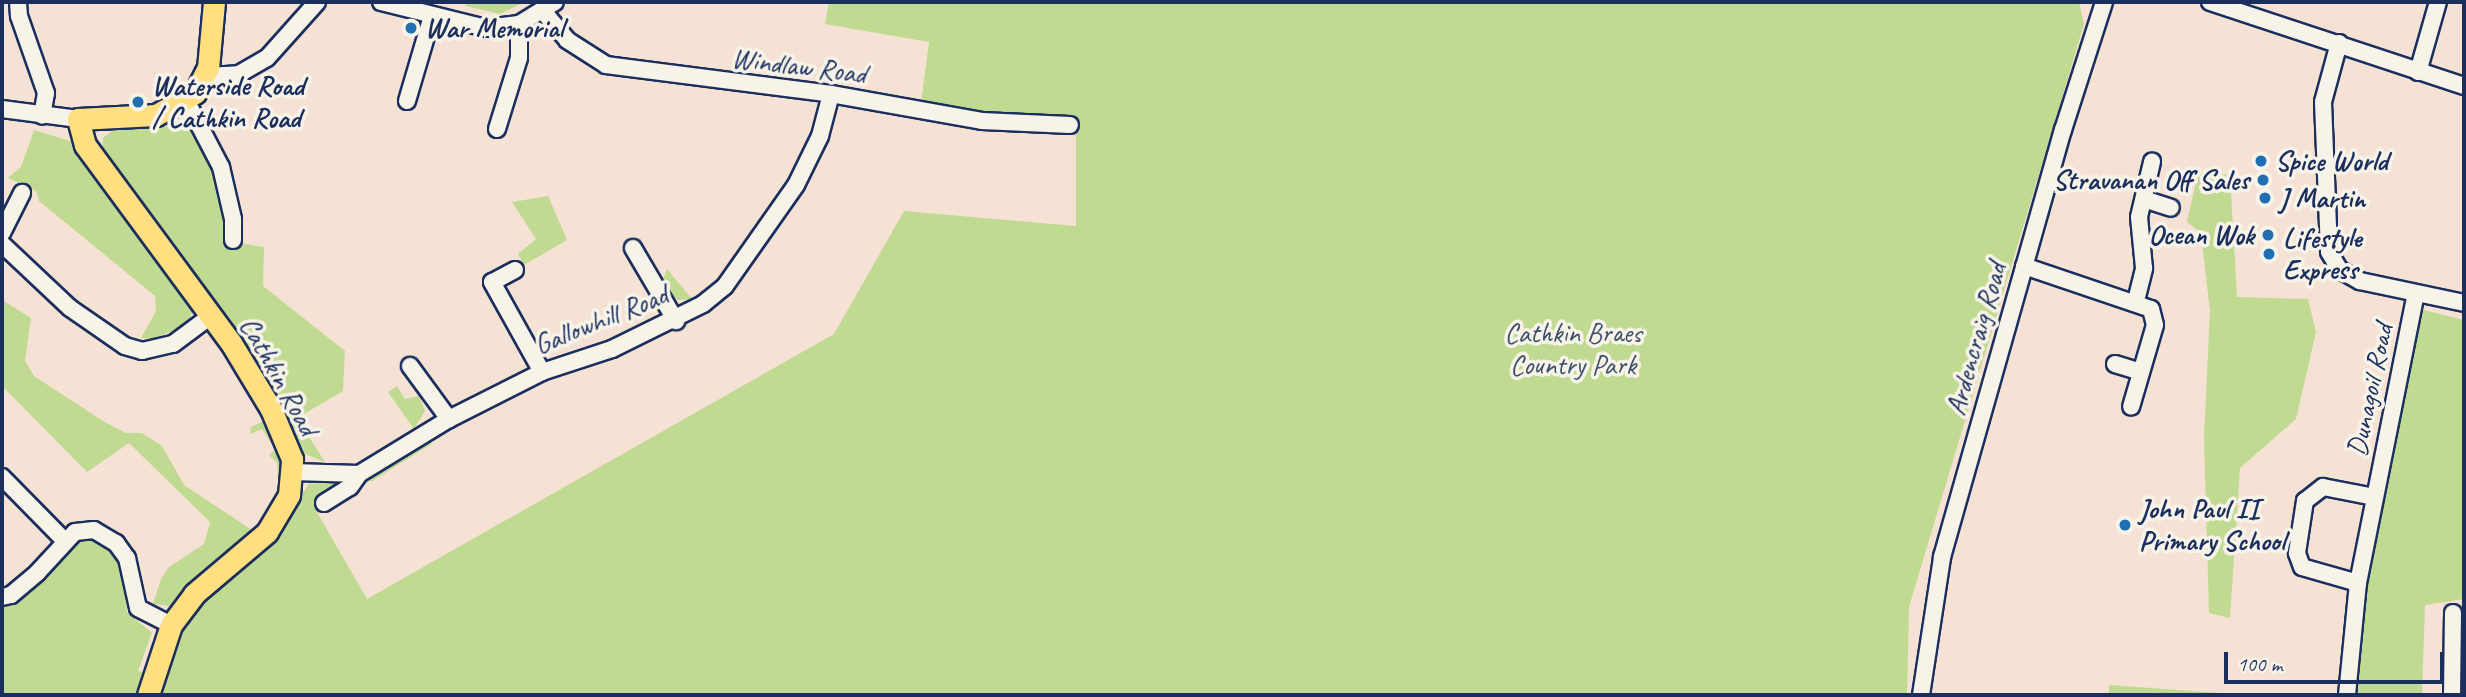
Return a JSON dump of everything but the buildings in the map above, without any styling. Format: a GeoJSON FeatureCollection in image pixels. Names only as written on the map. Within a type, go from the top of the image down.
{"type":"FeatureCollection","features":[{"type":"Feature","properties":{"kind":"main road"},"geometry":{"type":"LineString","coordinates":[[78,120],[145,117],[168,112],[186,100],[205,76],[214,2]]}},
{"type":"Feature","properties":{"kind":"main road","name":"Cathkin Road"},"geometry":{"type":"LineString","coordinates":[[78,120],[85,145],[212,315],[271,409],[289,446],[293,472],[289,495],[267,532],[194,594],[171,625],[148,695]]}},
{"type":"Feature","properties":{"kind":"street"},"geometry":{"type":"LineString","coordinates":[[18,2],[19,16],[46,93],[42,116]]}},
{"type":"Feature","properties":{"kind":"street"},"geometry":{"type":"LineString","coordinates":[[205,76],[239,74],[267,58],[285,43],[317,2]]}},
{"type":"Feature","properties":{"kind":"street"},"geometry":{"type":"LineString","coordinates":[[381,2],[486,28],[519,24],[549,6]]}},
{"type":"Feature","properties":{"kind":"street","name":"Ardencraig Road"},"geometry":{"type":"LineString","coordinates":[[1921,695],[1942,557],[2024,266],[2104,2]]}},
{"type":"Feature","properties":{"kind":"street"},"geometry":{"type":"LineString","coordinates":[[2210,2],[2464,86]]}},
{"type":"Feature","properties":{"kind":"street"},"geometry":{"type":"LineString","coordinates":[[2418,72],[2438,2]]}},
{"type":"Feature","properties":{"kind":"street","name":"Windlaw Road"},"geometry":{"type":"LineString","coordinates":[[549,6],[567,40],[606,65],[831,94],[982,121],[1070,125]]}},
{"type":"Feature","properties":{"kind":"street"},"geometry":{"type":"LineString","coordinates":[[407,101],[432,16]]}},
{"type":"Feature","properties":{"kind":"street"},"geometry":{"type":"LineString","coordinates":[[497,129],[519,58],[519,24]]}},
{"type":"Feature","properties":{"kind":"street"},"geometry":{"type":"LineString","coordinates":[[2339,43],[2323,102],[2329,252],[2347,276],[2464,303]]}},
{"type":"Feature","properties":{"kind":"street","name":"Gallowhill Road"},"geometry":{"type":"LineString","coordinates":[[324,503],[350,487],[359,474],[449,419],[542,372],[677,321],[725,286],[789,196],[820,136],[831,94]]}},
{"type":"Feature","properties":{"kind":"street"},"geometry":{"type":"LineString","coordinates":[[186,100],[221,167],[233,219],[233,240]]}},
{"type":"Feature","properties":{"kind":"street"},"geometry":{"type":"LineString","coordinates":[[2,109],[78,120]]}},
{"type":"Feature","properties":{"kind":"street"},"geometry":{"type":"LineString","coordinates":[[2136,301],[2144,268],[2139,218],[2152,162]]}},
{"type":"Feature","properties":{"kind":"street"},"geometry":{"type":"LineString","coordinates":[[2,233],[22,193]]}},
{"type":"Feature","properties":{"kind":"street"},"geometry":{"type":"LineString","coordinates":[[2144,199],[2171,208]]}},
{"type":"Feature","properties":{"kind":"street"},"geometry":{"type":"LineString","coordinates":[[2,244],[70,308],[142,351],[173,344],[212,315]]}},
{"type":"Feature","properties":{"kind":"street"},"geometry":{"type":"LineString","coordinates":[[633,248],[677,321]]}},
{"type":"Feature","properties":{"kind":"street"},"geometry":{"type":"LineString","coordinates":[[2024,266],[2136,301],[2151,309],[2156,318],[2131,407]]}},
{"type":"Feature","properties":{"kind":"street"},"geometry":{"type":"LineString","coordinates":[[515,270],[492,282],[542,372]]}},
{"type":"Feature","properties":{"kind":"street","name":"Dunagoil Road"},"geometry":{"type":"LineString","coordinates":[[2347,695],[2358,583],[2416,294]]}},
{"type":"Feature","properties":{"kind":"street"},"geometry":{"type":"LineString","coordinates":[[2115,364],[2141,372]]}},
{"type":"Feature","properties":{"kind":"street"},"geometry":{"type":"LineString","coordinates":[[410,366],[449,419]]}},
{"type":"Feature","properties":{"kind":"street"},"geometry":{"type":"LineString","coordinates":[[293,472],[359,474]]}},
{"type":"Feature","properties":{"kind":"street"},"geometry":{"type":"LineString","coordinates":[[2,477],[64,540]]}},
{"type":"Feature","properties":{"kind":"street","name":"Dunagoil Road"},"geometry":{"type":"LineString","coordinates":[[2358,583],[2315,573],[2299,561],[2305,501],[2323,487],[2375,497]]}},
{"type":"Feature","properties":{"kind":"street"},"geometry":{"type":"LineString","coordinates":[[2,597],[10,596],[37,573],[64,540],[86,529],[116,543],[127,558],[138,608],[171,625]]}},
{"type":"Feature","properties":{"kind":"street"},"geometry":{"type":"LineString","coordinates":[[2452,695],[2453,613]]}},
{"type":"Feature","properties":{"kind":"green space"},"geometry":{"type":"Polygon","coordinates":[[[468,2],[525,2],[500,14],[465,6],[468,2]]]}},
{"type":"Feature","properties":{"kind":"green space","name":"Cathkin Braes Country Park"},"geometry":{"type":"Polygon","coordinates":[[[829,2],[2079,2],[2084,24],[1909,607],[1907,695],[160,695],[165,660],[194,606],[271,540],[309,484],[343,482],[314,507],[367,599],[834,334],[904,211],[1076,226],[1076,117],[999,116],[921,103],[929,42],[825,24],[829,2]]]}},
{"type":"Feature","properties":{"kind":"green space"},"geometry":{"type":"Polygon","coordinates":[[[189,117],[207,148],[238,243],[264,247],[263,286],[345,351],[343,391],[297,418],[325,462],[305,454],[236,336],[102,154],[103,138],[112,131],[165,127],[189,117]]]}},
{"type":"Feature","properties":{"kind":"green space"},"geometry":{"type":"Polygon","coordinates":[[[34,130],[73,142],[195,303],[188,324],[153,339],[141,338],[156,311],[155,296],[39,201],[36,191],[8,178],[21,167],[34,130]]]}},
{"type":"Feature","properties":{"kind":"green space"},"geometry":{"type":"Polygon","coordinates":[[[2198,173],[2230,175],[2237,297],[2308,299],[2316,332],[2296,419],[2240,468],[2230,618],[2209,613],[2204,437],[2210,311],[2201,233],[2187,222],[2198,173]]]}},
{"type":"Feature","properties":{"kind":"green space"},"geometry":{"type":"Polygon","coordinates":[[[548,196],[567,240],[524,265],[518,254],[536,239],[512,202],[548,196]]]}},
{"type":"Feature","properties":{"kind":"green space"},"geometry":{"type":"Polygon","coordinates":[[[667,269],[692,299],[678,300],[669,294],[662,282],[667,269]]]}},
{"type":"Feature","properties":{"kind":"green space"},"geometry":{"type":"Polygon","coordinates":[[[2,300],[31,318],[25,361],[34,376],[103,421],[126,433],[142,433],[162,446],[184,485],[255,532],[170,606],[153,604],[161,579],[169,567],[204,544],[210,522],[129,443],[87,472],[2,386],[2,300]]]}},
{"type":"Feature","properties":{"kind":"green space"},"geometry":{"type":"Polygon","coordinates":[[[2420,309],[2464,320],[2464,599],[2425,605],[2422,695],[2354,695],[2361,592],[2420,309]]]}},
{"type":"Feature","properties":{"kind":"green space"},"geometry":{"type":"Polygon","coordinates":[[[397,386],[405,399],[419,396],[425,411],[414,429],[388,392],[397,386]]]}},
{"type":"Feature","properties":{"kind":"green space"},"geometry":{"type":"Polygon","coordinates":[[[264,421],[271,424],[284,453],[284,484],[271,511],[279,490],[277,463],[269,455],[275,450],[262,429],[250,434],[251,427],[264,421]]]}},
{"type":"Feature","properties":{"kind":"green space"},"geometry":{"type":"Polygon","coordinates":[[[435,437],[430,445],[372,481],[364,481],[435,437]]]}},
{"type":"Feature","properties":{"kind":"green space"},"geometry":{"type":"Polygon","coordinates":[[[86,536],[98,539],[112,549],[121,565],[127,612],[152,633],[138,671],[145,673],[139,695],[2,695],[2,606],[14,602],[86,536]]]}},
{"type":"Feature","properties":{"kind":"green space"},"geometry":{"type":"Polygon","coordinates":[[[2109,685],[2249,695],[2109,695],[2109,685]]]}},
{"type":"Feature","properties":{"kind":"place","name":"War Memorial"},"geometry":{"type":"Point","coordinates":[411,28]}},
{"type":"Feature","properties":{"kind":"place","name":"Waterside Road / Cathkin Road"},"geometry":{"type":"Point","coordinates":[138,102]}},
{"type":"Feature","properties":{"kind":"place","name":"Spice World"},"geometry":{"type":"Point","coordinates":[2261,161]}},
{"type":"Feature","properties":{"kind":"place","name":"Stravanan Off Sales"},"geometry":{"type":"Point","coordinates":[2263,180]}},
{"type":"Feature","properties":{"kind":"place","name":"J Martin"},"geometry":{"type":"Point","coordinates":[2265,198]}},
{"type":"Feature","properties":{"kind":"place","name":"Ocean Wok"},"geometry":{"type":"Point","coordinates":[2268,235]}},
{"type":"Feature","properties":{"kind":"place","name":"Lifestyle Express"},"geometry":{"type":"Point","coordinates":[2269,254]}},
{"type":"Feature","properties":{"kind":"place","name":"John Paul II Primary School"},"geometry":{"type":"Point","coordinates":[2125,525]}}]}
